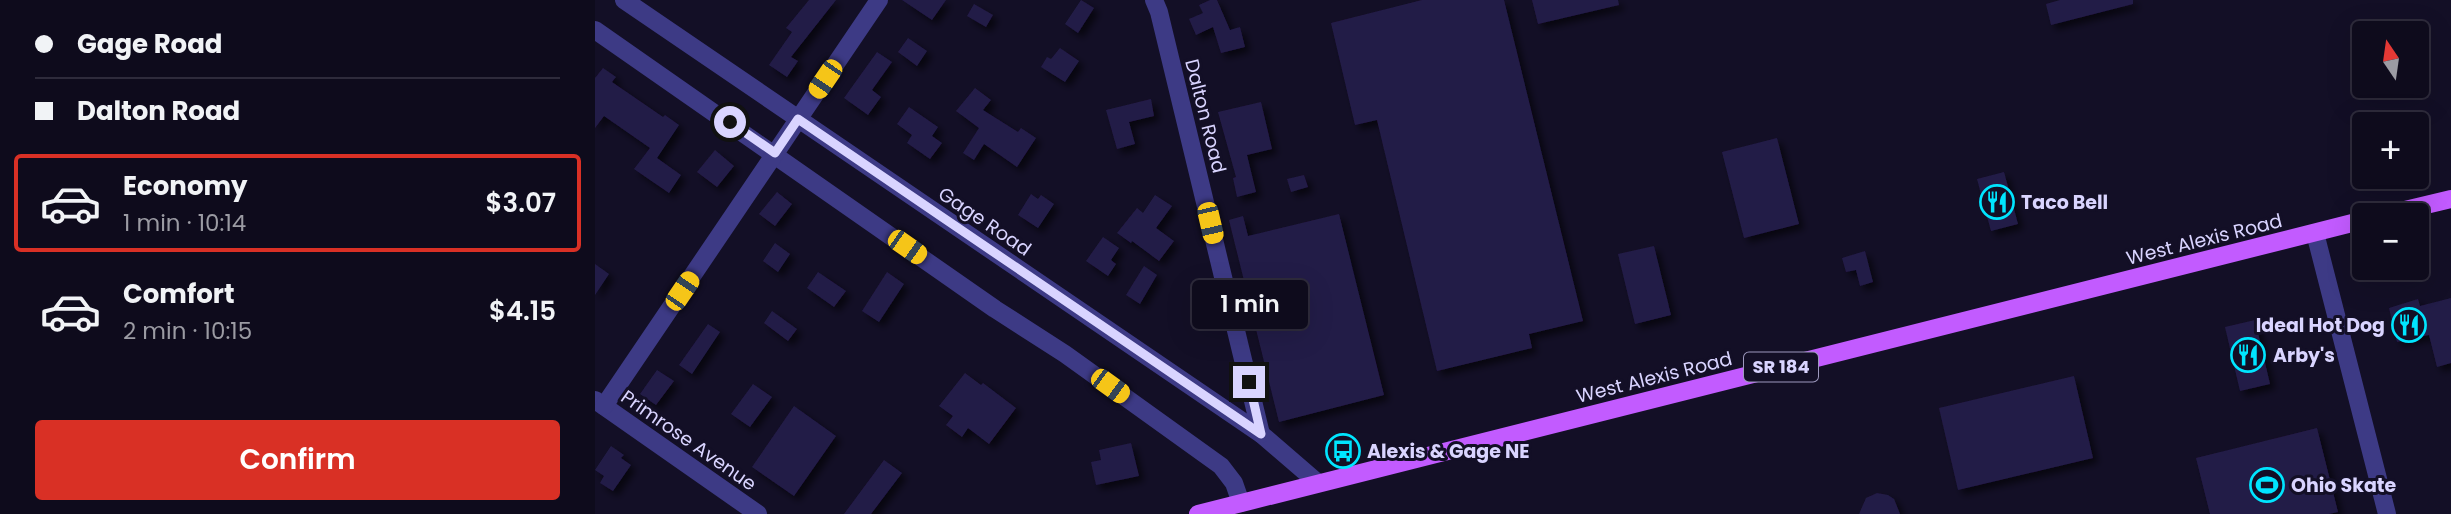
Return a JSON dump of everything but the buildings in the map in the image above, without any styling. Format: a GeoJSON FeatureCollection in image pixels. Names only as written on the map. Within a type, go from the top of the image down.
{"type":"FeatureCollection","features":[{"type":"Feature","properties":{"kind":"main road"},"geometry":{"type":"LineString","coordinates":[[2429,204],[2451,199]]}},
{"type":"Feature","properties":{"kind":"main road","name":"West Alexis Road"},"geometry":{"type":"LineString","coordinates":[[1198,514],[2352,223]]}},
{"type":"Feature","properties":{"kind":"street","name":"Gage Road"},"geometry":{"type":"LineString","coordinates":[[624,0],[1261,434],[1318,483]]}},
{"type":"Feature","properties":{"kind":"street"},"geometry":{"type":"LineString","coordinates":[[599,403],[879,0]]}},
{"type":"Feature","properties":{"kind":"street","name":"Dalton Road"},"geometry":{"type":"LineString","coordinates":[[1156,6],[1261,434]]}},
{"type":"Feature","properties":{"kind":"street"},"geometry":{"type":"LineString","coordinates":[[595,30],[995,309],[1065,354],[1221,466],[1234,483],[1241,503]]}},
{"type":"Feature","properties":{"kind":"street"},"geometry":{"type":"LineString","coordinates":[[2315,233],[2387,514]]}},
{"type":"Feature","properties":{"kind":"street","name":"Primrose Avenue"},"geometry":{"type":"LineString","coordinates":[[599,403],[758,514]]}},
{"type":"Feature","properties":{"kind":"place","name":"Taco Bell"},"geometry":{"type":"Point","coordinates":[1997,202]}},
{"type":"Feature","properties":{"kind":"place","name":"Ideal Hot Dog"},"geometry":{"type":"Point","coordinates":[2409,325]}},
{"type":"Feature","properties":{"kind":"place","name":"Arby's"},"geometry":{"type":"Point","coordinates":[2248,355]}},
{"type":"Feature","properties":{"kind":"place","name":"Alexis & Gage NE"},"geometry":{"type":"Point","coordinates":[1343,451]}},
{"type":"Feature","properties":{"kind":"place","name":"Ohio Skate"},"geometry":{"type":"Point","coordinates":[2267,485]}},
{"type":"Feature","properties":{"kind":"route"},"geometry":{"type":"LineString","coordinates":[[730,122],[775,153],[798,119],[1261,434],[1249,382]]}}]}
